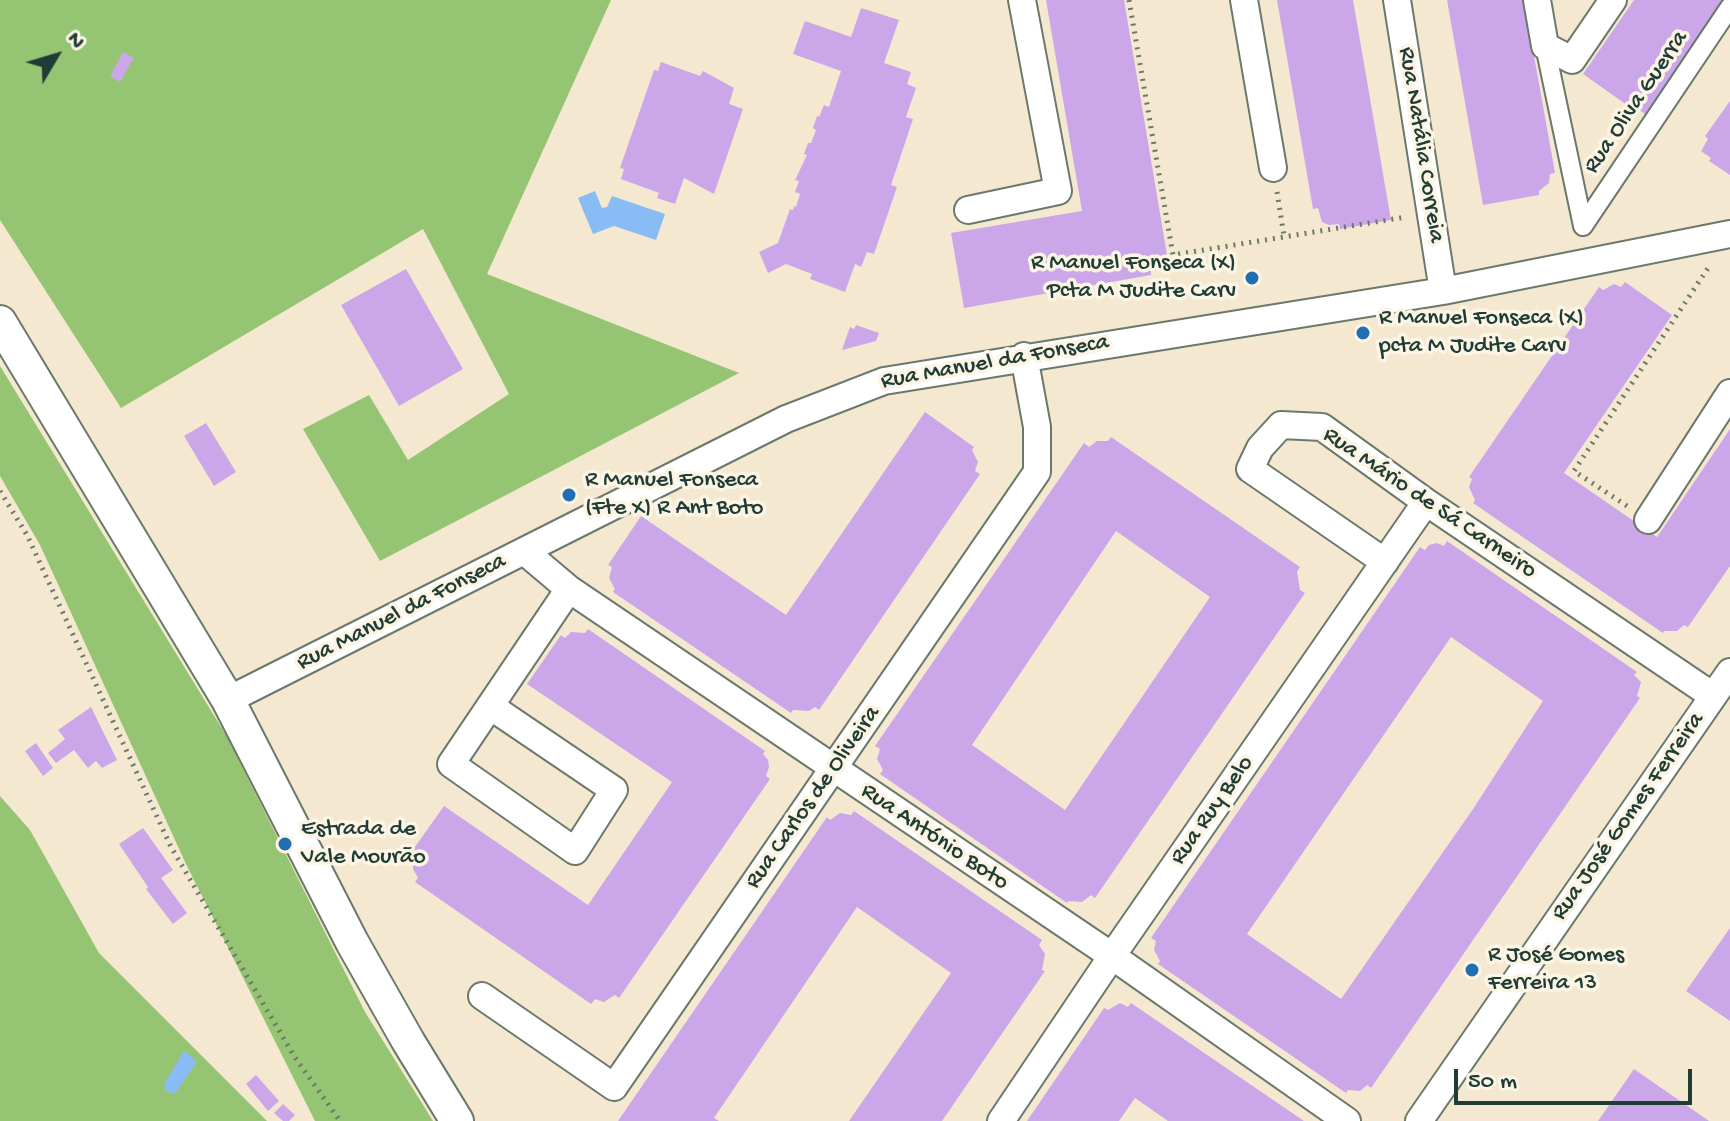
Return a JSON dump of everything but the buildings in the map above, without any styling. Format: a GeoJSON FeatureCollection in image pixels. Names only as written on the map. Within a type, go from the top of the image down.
{"type":"FeatureCollection","features":[{"type":"Feature","properties":{"kind":"street"},"geometry":{"type":"LineString","coordinates":[[968,210],[1058,191],[1022,0]]}},
{"type":"Feature","properties":{"kind":"street"},"geometry":{"type":"LineString","coordinates":[[1244,0],[1273,168]]}},
{"type":"Feature","properties":{"kind":"street","name":"Rua Natália Correia"},"geometry":{"type":"LineString","coordinates":[[1397,0],[1443,291]]}},
{"type":"Feature","properties":{"kind":"street"},"geometry":{"type":"LineString","coordinates":[[1537,0],[1545,46],[1572,60],[1613,0]]}},
{"type":"Feature","properties":{"kind":"street","name":"Rua Oliva Guerra"},"geometry":{"type":"LineString","coordinates":[[1545,46],[1583,226],[1730,7]]}},
{"type":"Feature","properties":{"kind":"street","name":"Rua Manuel da Fonseca"},"geometry":{"type":"LineString","coordinates":[[228,700],[786,419],[884,381],[1024,356],[1443,291],[1730,234]]}},
{"type":"Feature","properties":{"kind":"street"},"geometry":{"type":"LineString","coordinates":[[0,322],[228,700],[352,942],[457,1121]]}},
{"type":"Feature","properties":{"kind":"street","name":"Rua Carlos de Oliveira"},"geometry":{"type":"LineString","coordinates":[[482,996],[614,1087],[1037,472],[1037,427],[1024,356]]}},
{"type":"Feature","properties":{"kind":"street"},"geometry":{"type":"LineString","coordinates":[[1648,520],[1730,393]]}},
{"type":"Feature","properties":{"kind":"street","name":"Rua Mário de Sá Carneiro"},"geometry":{"type":"LineString","coordinates":[[1385,562],[1250,469],[1260,448],[1281,425],[1322,427],[1426,502],[1713,696]]}},
{"type":"Feature","properties":{"kind":"street","name":"Rua Ruy Belo"},"geometry":{"type":"LineString","coordinates":[[1001,1121],[1426,502]]}},
{"type":"Feature","properties":{"kind":"street","name":"Rua António Boto"},"geometry":{"type":"LineString","coordinates":[[524,551],[569,589],[1112,956],[1347,1121]]}},
{"type":"Feature","properties":{"kind":"street"},"geometry":{"type":"LineString","coordinates":[[490,706],[614,790],[575,851],[451,764],[490,706],[569,589]]}},
{"type":"Feature","properties":{"kind":"street","name":"Rua José Gomes Ferreira"},"geometry":{"type":"LineString","coordinates":[[1419,1121],[1730,672]]}},
{"type":"Feature","properties":{"kind":"path"},"geometry":{"type":"LineString","coordinates":[[1129,0],[1173,255],[1431,213]]}},
{"type":"Feature","properties":{"kind":"path"},"geometry":{"type":"LineString","coordinates":[[1273,168],[1284,236]]}},
{"type":"Feature","properties":{"kind":"path"},"geometry":{"type":"LineString","coordinates":[[1648,520],[1574,471],[1730,234]]}},
{"type":"Feature","properties":{"kind":"path"},"geometry":{"type":"LineString","coordinates":[[0,491],[27,535],[171,847],[294,1056],[340,1121]]}},
{"type":"Feature","properties":{"kind":"green space"},"geometry":{"type":"Polygon","coordinates":[[[0,0],[611,0],[487,274],[739,373],[380,561],[303,429],[369,395],[408,460],[509,394],[423,229],[121,408],[0,220],[0,0]]]}},
{"type":"Feature","properties":{"kind":"green space"},"geometry":{"type":"Polygon","coordinates":[[[0,366],[226,735],[365,1012],[433,1121],[315,1121],[186,864],[40,545],[0,476],[0,366]]]}},
{"type":"Feature","properties":{"kind":"green space"},"geometry":{"type":"Polygon","coordinates":[[[0,796],[30,830],[99,953],[267,1121],[0,1121],[0,796]]]}},
{"type":"Feature","properties":{"kind":"water"},"geometry":{"type":"Polygon","coordinates":[[[595,191],[602,208],[607,207],[612,196],[665,214],[656,240],[614,226],[593,234],[578,198],[595,191]]]}},
{"type":"Feature","properties":{"kind":"water"},"geometry":{"type":"Polygon","coordinates":[[[184,1051],[197,1061],[175,1094],[171,1094],[164,1088],[165,1082],[184,1051]]]}},
{"type":"Feature","properties":{"kind":"place","name":"R Manuel Fonseca (X) Pcta M Judite Carv"},"geometry":{"type":"Point","coordinates":[1252,278]}},
{"type":"Feature","properties":{"kind":"place","name":"R Manuel Fonseca (X) pcta M Judite Carv"},"geometry":{"type":"Point","coordinates":[1363,333]}},
{"type":"Feature","properties":{"kind":"place","name":"R Manuel Fonseca (Fte X) R Ant Boto"},"geometry":{"type":"Point","coordinates":[569,495]}},
{"type":"Feature","properties":{"kind":"place","name":"Estrada de Vale Mourão"},"geometry":{"type":"Point","coordinates":[285,844]}},
{"type":"Feature","properties":{"kind":"place","name":"R José Gomes Ferreira 13"},"geometry":{"type":"Point","coordinates":[1472,970]}}]}
